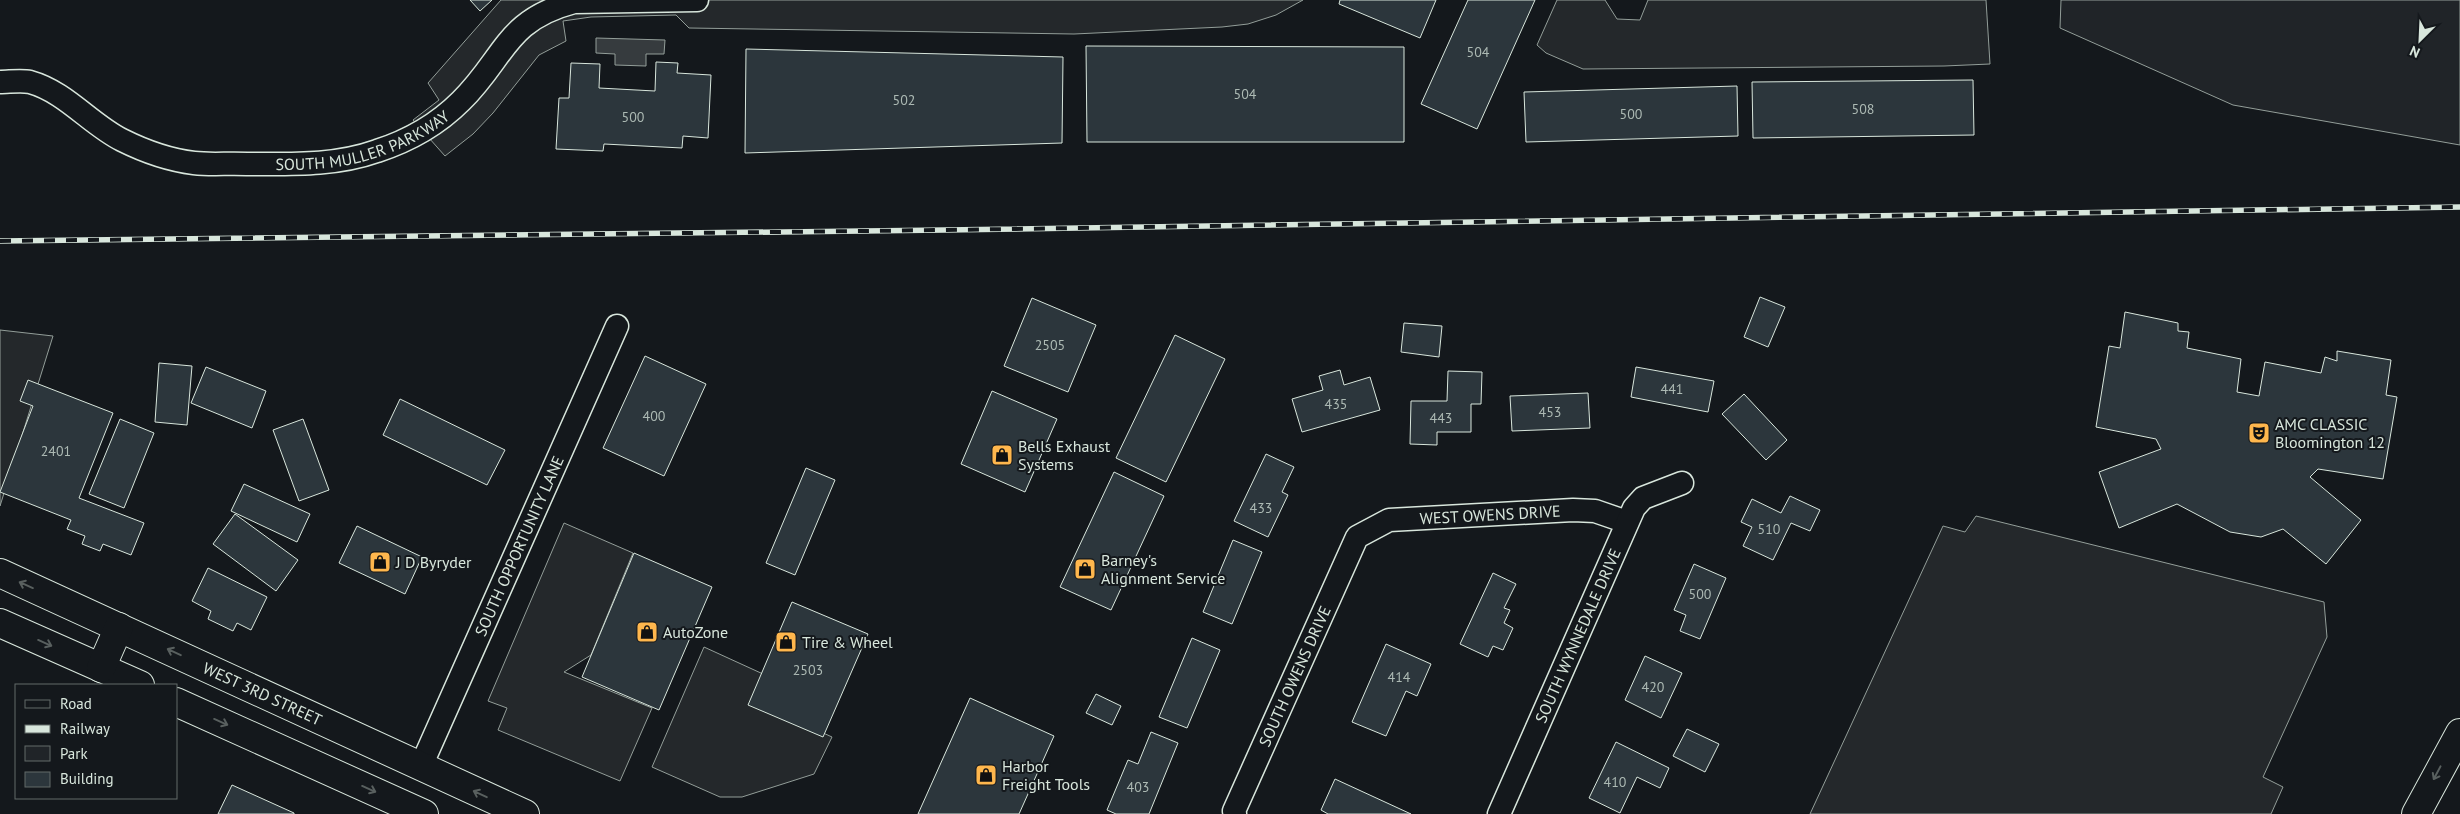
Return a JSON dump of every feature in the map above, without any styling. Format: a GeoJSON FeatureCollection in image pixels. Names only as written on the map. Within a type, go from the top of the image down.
{"type":"FeatureCollection","features":[{"type":"Feature","properties":{"kind":"main road","name":"WEST 3RD STREET"},"geometry":{"type":"LineString","coordinates":[[0,573],[525,814]]}},
{"type":"Feature","properties":{"kind":"main road"},"geometry":{"type":"LineString","coordinates":[[0,623],[138,684]]}},
{"type":"Feature","properties":{"kind":"main road"},"geometry":{"type":"LineString","coordinates":[[101,668],[119,627]]}},
{"type":"Feature","properties":{"kind":"main road"},"geometry":{"type":"LineString","coordinates":[[178,703],[424,814]]}},
{"type":"Feature","properties":{"kind":"main road"},"geometry":{"type":"LineString","coordinates":[[2416,814],[2460,733]]}},
{"type":"Feature","properties":{"kind":"street","name":"SOUTH MULLER PARKWAY"},"geometry":{"type":"LineString","coordinates":[[0,82],[28,82],[46,89],[122,140],[167,158],[195,163],[331,162],[356,157],[392,146],[443,118],[463,100],[514,33],[538,15],[554,7],[574,2],[697,0]]}},
{"type":"Feature","properties":{"kind":"street","name":"SOUTH OPPORTUNITY LANE"},"geometry":{"type":"LineString","coordinates":[[421,766],[617,326]]}},
{"type":"Feature","properties":{"kind":"street","name":"SOUTH WYNNEDALE DRIVE"},"geometry":{"type":"LineString","coordinates":[[1499,814],[1634,508],[1643,498],[1682,484]]}},
{"type":"Feature","properties":{"kind":"street","name":"WEST OWENS DRIVE"},"geometry":{"type":"LineString","coordinates":[[1357,537],[1389,520],[1573,510],[1595,511],[1627,522]]}},
{"type":"Feature","properties":{"kind":"street","name":"SOUTH OWENS DRIVE"},"geometry":{"type":"LineString","coordinates":[[1235,814],[1234,811],[1357,537]]}},
{"type":"Feature","properties":{"kind":"green space"},"geometry":{"type":"Polygon","coordinates":[[[2061,0],[2460,0],[2460,145],[2233,105],[2060,28],[2061,0]]]}},
{"type":"Feature","properties":{"kind":"shaded area"},"geometry":{"type":"Polygon","coordinates":[[[501,0],[1303,0],[1276,15],[1248,24],[1222,27],[1074,34],[689,28],[676,15],[591,17],[563,21],[566,41],[539,55],[493,113],[473,134],[445,156],[413,120],[439,100],[428,83],[501,0]]]}},
{"type":"Feature","properties":{"kind":"shaded area"},"geometry":{"type":"Polygon","coordinates":[[[1557,0],[1605,0],[1617,19],[1640,20],[1648,0],[1986,0],[1990,64],[1583,69],[1546,53],[1537,45],[1557,0]]]}},
{"type":"Feature","properties":{"kind":"shaded area"},"geometry":{"type":"Polygon","coordinates":[[[596,38],[665,40],[664,54],[646,54],[646,66],[615,65],[615,54],[596,53],[596,38]]]}},
{"type":"Feature","properties":{"kind":"shaded area"},"geometry":{"type":"Polygon","coordinates":[[[0,330],[53,336],[0,506],[0,330]]]}},
{"type":"Feature","properties":{"kind":"shaded area"},"geometry":{"type":"Polygon","coordinates":[[[1976,516],[2324,602],[2327,637],[2263,777],[2283,787],[2271,814],[1810,814],[1943,526],[1965,532],[1976,516]]]}},
{"type":"Feature","properties":{"kind":"shaded area"},"geometry":{"type":"Polygon","coordinates":[[[564,523],[633,553],[591,655],[564,672],[652,708],[620,781],[498,730],[507,708],[488,701],[564,523]]]}},
{"type":"Feature","properties":{"kind":"shaded area"},"geometry":{"type":"Polygon","coordinates":[[[704,647],[763,674],[751,700],[832,737],[814,774],[742,797],[720,797],[652,767],[704,647]]]}},
{"type":"Feature","properties":{"kind":"building"},"geometry":{"type":"Polygon","coordinates":[[[470,0],[492,0],[480,11],[470,0]]]}},
{"type":"Feature","properties":{"kind":"building"},"geometry":{"type":"Polygon","coordinates":[[[1340,0],[1436,0],[1420,38],[1339,4],[1340,0]]]}},
{"type":"Feature","properties":{"kind":"building"},"geometry":{"type":"Polygon","coordinates":[[[1468,0],[1535,0],[1477,129],[1421,104],[1468,0]]]}},
{"type":"Feature","properties":{"kind":"building"},"geometry":{"type":"Polygon","coordinates":[[[1086,46],[1404,47],[1404,142],[1087,142],[1086,46]]]}},
{"type":"Feature","properties":{"kind":"building"},"geometry":{"type":"Polygon","coordinates":[[[746,49],[1063,57],[1062,143],[745,153],[746,49]]]}},
{"type":"Feature","properties":{"kind":"building"},"geometry":{"type":"Polygon","coordinates":[[[656,62],[678,63],[677,73],[711,75],[708,138],[683,136],[682,148],[604,144],[603,151],[556,149],[559,98],[569,98],[571,63],[600,64],[599,88],[655,91],[656,62]]]}},
{"type":"Feature","properties":{"kind":"building"},"geometry":{"type":"Polygon","coordinates":[[[1973,80],[1974,135],[1753,138],[1752,82],[1973,80]]]}},
{"type":"Feature","properties":{"kind":"building"},"geometry":{"type":"Polygon","coordinates":[[[1737,86],[1738,136],[1526,142],[1524,92],[1737,86]]]}},
{"type":"Feature","properties":{"kind":"building"},"geometry":{"type":"Polygon","coordinates":[[[1760,297],[1785,307],[1768,347],[1744,337],[1760,297]]]}},
{"type":"Feature","properties":{"kind":"building"},"geometry":{"type":"Polygon","coordinates":[[[1032,298],[1096,325],[1068,392],[1004,366],[1032,298]]]}},
{"type":"Feature","properties":{"kind":"building","name":"AMC CLASSIC Bloomington 12"},"geometry":{"type":"Polygon","coordinates":[[[2125,312],[2178,323],[2178,331],[2189,332],[2187,348],[2241,359],[2237,392],[2259,396],[2265,362],[2321,373],[2325,357],[2337,361],[2337,351],[2391,360],[2386,395],[2397,397],[2383,479],[2318,469],[2310,477],[2361,520],[2326,564],[2283,529],[2261,537],[2230,532],[2177,504],[2119,528],[2099,472],[2161,449],[2156,439],[2096,427],[2109,346],[2120,348],[2125,312]]]}},
{"type":"Feature","properties":{"kind":"building"},"geometry":{"type":"Polygon","coordinates":[[[1404,323],[1442,326],[1439,357],[1401,352],[1404,323]]]}},
{"type":"Feature","properties":{"kind":"building"},"geometry":{"type":"Polygon","coordinates":[[[1175,335],[1225,359],[1166,482],[1116,458],[1175,335]]]}},
{"type":"Feature","properties":{"kind":"building"},"geometry":{"type":"Polygon","coordinates":[[[645,356],[706,384],[664,476],[603,448],[645,356]]]}},
{"type":"Feature","properties":{"kind":"building"},"geometry":{"type":"Polygon","coordinates":[[[159,363],[192,366],[187,425],[155,422],[159,363]]]}},
{"type":"Feature","properties":{"kind":"building"},"geometry":{"type":"Polygon","coordinates":[[[206,367],[266,391],[252,428],[191,403],[206,367]]]}},
{"type":"Feature","properties":{"kind":"building"},"geometry":{"type":"Polygon","coordinates":[[[1636,367],[1714,381],[1708,412],[1631,397],[1636,367]]]}},
{"type":"Feature","properties":{"kind":"building"},"geometry":{"type":"Polygon","coordinates":[[[1340,370],[1344,385],[1370,377],[1380,410],[1302,432],[1292,399],[1323,390],[1319,376],[1340,370]]]}},
{"type":"Feature","properties":{"kind":"building"},"geometry":{"type":"Polygon","coordinates":[[[1448,371],[1482,372],[1481,404],[1471,404],[1471,432],[1437,432],[1437,445],[1410,444],[1411,401],[1447,401],[1448,371]]]}},
{"type":"Feature","properties":{"kind":"building"},"geometry":{"type":"Polygon","coordinates":[[[28,380],[113,413],[79,498],[144,523],[131,555],[103,544],[100,551],[82,544],[85,536],[67,529],[71,520],[0,492],[33,406],[20,401],[28,380]]]}},
{"type":"Feature","properties":{"kind":"building"},"geometry":{"type":"Polygon","coordinates":[[[992,391],[1057,419],[1025,492],[961,464],[992,391]]]}},
{"type":"Feature","properties":{"kind":"building"},"geometry":{"type":"Polygon","coordinates":[[[1588,393],[1590,428],[1512,431],[1510,396],[1588,393]]]}},
{"type":"Feature","properties":{"kind":"building"},"geometry":{"type":"Polygon","coordinates":[[[1744,394],[1787,440],[1766,460],[1722,414],[1744,394]]]}},
{"type":"Feature","properties":{"kind":"building"},"geometry":{"type":"Polygon","coordinates":[[[400,399],[505,450],[487,485],[383,435],[400,399]]]}},
{"type":"Feature","properties":{"kind":"building"},"geometry":{"type":"Polygon","coordinates":[[[120,419],[154,433],[124,508],[89,494],[120,419]]]}},
{"type":"Feature","properties":{"kind":"building"},"geometry":{"type":"Polygon","coordinates":[[[303,419],[329,490],[299,501],[273,430],[303,419]]]}},
{"type":"Feature","properties":{"kind":"building"},"geometry":{"type":"Polygon","coordinates":[[[1266,454],[1294,467],[1282,492],[1288,495],[1268,537],[1234,521],[1266,454]]]}},
{"type":"Feature","properties":{"kind":"building"},"geometry":{"type":"Polygon","coordinates":[[[806,468],[835,480],[795,575],[766,563],[806,468]]]}},
{"type":"Feature","properties":{"kind":"building"},"geometry":{"type":"Polygon","coordinates":[[[1114,472],[1164,496],[1111,610],[1060,587],[1114,472]]]}},
{"type":"Feature","properties":{"kind":"building"},"geometry":{"type":"Polygon","coordinates":[[[244,484],[310,514],[297,542],[231,511],[244,484]]]}},
{"type":"Feature","properties":{"kind":"building"},"geometry":{"type":"Polygon","coordinates":[[[1790,496],[1820,510],[1810,531],[1791,523],[1773,560],[1743,546],[1752,527],[1741,522],[1752,499],[1781,513],[1790,496]]]}},
{"type":"Feature","properties":{"kind":"building"},"geometry":{"type":"Polygon","coordinates":[[[235,514],[298,560],[276,591],[213,544],[235,514]]]}},
{"type":"Feature","properties":{"kind":"building"},"geometry":{"type":"Polygon","coordinates":[[[357,526],[422,557],[405,594],[339,563],[357,526]]]}},
{"type":"Feature","properties":{"kind":"building"},"geometry":{"type":"Polygon","coordinates":[[[1233,540],[1262,552],[1232,624],[1203,612],[1233,540]]]}},
{"type":"Feature","properties":{"kind":"building","name":"AutoZone"},"geometry":{"type":"Polygon","coordinates":[[[634,553],[712,587],[659,710],[582,677],[634,553]]]}},
{"type":"Feature","properties":{"kind":"building"},"geometry":{"type":"Polygon","coordinates":[[[1694,564],[1726,578],[1700,639],[1680,631],[1686,615],[1674,610],[1694,564]]]}},
{"type":"Feature","properties":{"kind":"building"},"geometry":{"type":"Polygon","coordinates":[[[208,568],[267,597],[251,630],[237,623],[233,631],[208,619],[211,611],[192,601],[208,568]]]}},
{"type":"Feature","properties":{"kind":"building"},"geometry":{"type":"Polygon","coordinates":[[[1493,573],[1516,584],[1504,608],[1510,610],[1504,623],[1513,628],[1503,650],[1493,646],[1488,657],[1460,644],[1493,573]]]}},
{"type":"Feature","properties":{"kind":"building"},"geometry":{"type":"Polygon","coordinates":[[[792,602],[868,634],[823,737],[748,705],[792,602]]]}},
{"type":"Feature","properties":{"kind":"building"},"geometry":{"type":"Polygon","coordinates":[[[1192,638],[1220,650],[1187,728],[1159,717],[1192,638]]]}},
{"type":"Feature","properties":{"kind":"building"},"geometry":{"type":"Polygon","coordinates":[[[1386,644],[1431,664],[1417,696],[1406,691],[1386,736],[1352,722],[1386,644]]]}},
{"type":"Feature","properties":{"kind":"building"},"geometry":{"type":"Polygon","coordinates":[[[1645,656],[1682,673],[1661,718],[1625,700],[1645,656]]]}},
{"type":"Feature","properties":{"kind":"building"},"geometry":{"type":"Polygon","coordinates":[[[1096,694],[1121,706],[1112,725],[1086,713],[1096,694]]]}},
{"type":"Feature","properties":{"kind":"building","name":"Harbor Freight Tools"},"geometry":{"type":"Polygon","coordinates":[[[970,698],[1054,736],[1019,814],[918,814],[970,698]]]}},
{"type":"Feature","properties":{"kind":"building"},"geometry":{"type":"Polygon","coordinates":[[[1687,729],[1719,744],[1705,772],[1673,756],[1687,729]]]}},
{"type":"Feature","properties":{"kind":"building"},"geometry":{"type":"Polygon","coordinates":[[[1151,732],[1178,743],[1149,814],[1116,814],[1107,810],[1128,760],[1138,764],[1151,732]]]}},
{"type":"Feature","properties":{"kind":"building"},"geometry":{"type":"Polygon","coordinates":[[[1616,742],[1669,768],[1660,788],[1637,777],[1620,813],[1589,798],[1616,742]]]}},
{"type":"Feature","properties":{"kind":"building"},"geometry":{"type":"Polygon","coordinates":[[[1335,779],[1411,814],[1328,814],[1321,810],[1335,779]]]}},
{"type":"Feature","properties":{"kind":"building"},"geometry":{"type":"Polygon","coordinates":[[[232,785],[294,813],[294,814],[218,814],[232,785]]]}},
{"type":"Feature","properties":{"kind":"railway"},"geometry":{"type":"LineString","coordinates":[[0,241],[945,230],[2460,207]]}},
{"type":"Feature","properties":{"kind":"place","name":"AMC CLASSIC Bloomington 12"},"geometry":{"type":"Point","coordinates":[2259,433]}},
{"type":"Feature","properties":{"kind":"place","name":"Bells Exhaust Systems"},"geometry":{"type":"Point","coordinates":[1002,455]}},
{"type":"Feature","properties":{"kind":"place","name":"J D Byryder"},"geometry":{"type":"Point","coordinates":[380,562]}},
{"type":"Feature","properties":{"kind":"place","name":"Barney's Alignment Service"},"geometry":{"type":"Point","coordinates":[1085,569]}},
{"type":"Feature","properties":{"kind":"place","name":"AutoZone"},"geometry":{"type":"Point","coordinates":[647,632]}},
{"type":"Feature","properties":{"kind":"place","name":"Tire & Wheel"},"geometry":{"type":"Point","coordinates":[786,642]}},
{"type":"Feature","properties":{"kind":"place","name":"Harbor Freight Tools"},"geometry":{"type":"Point","coordinates":[986,775]}}]}
